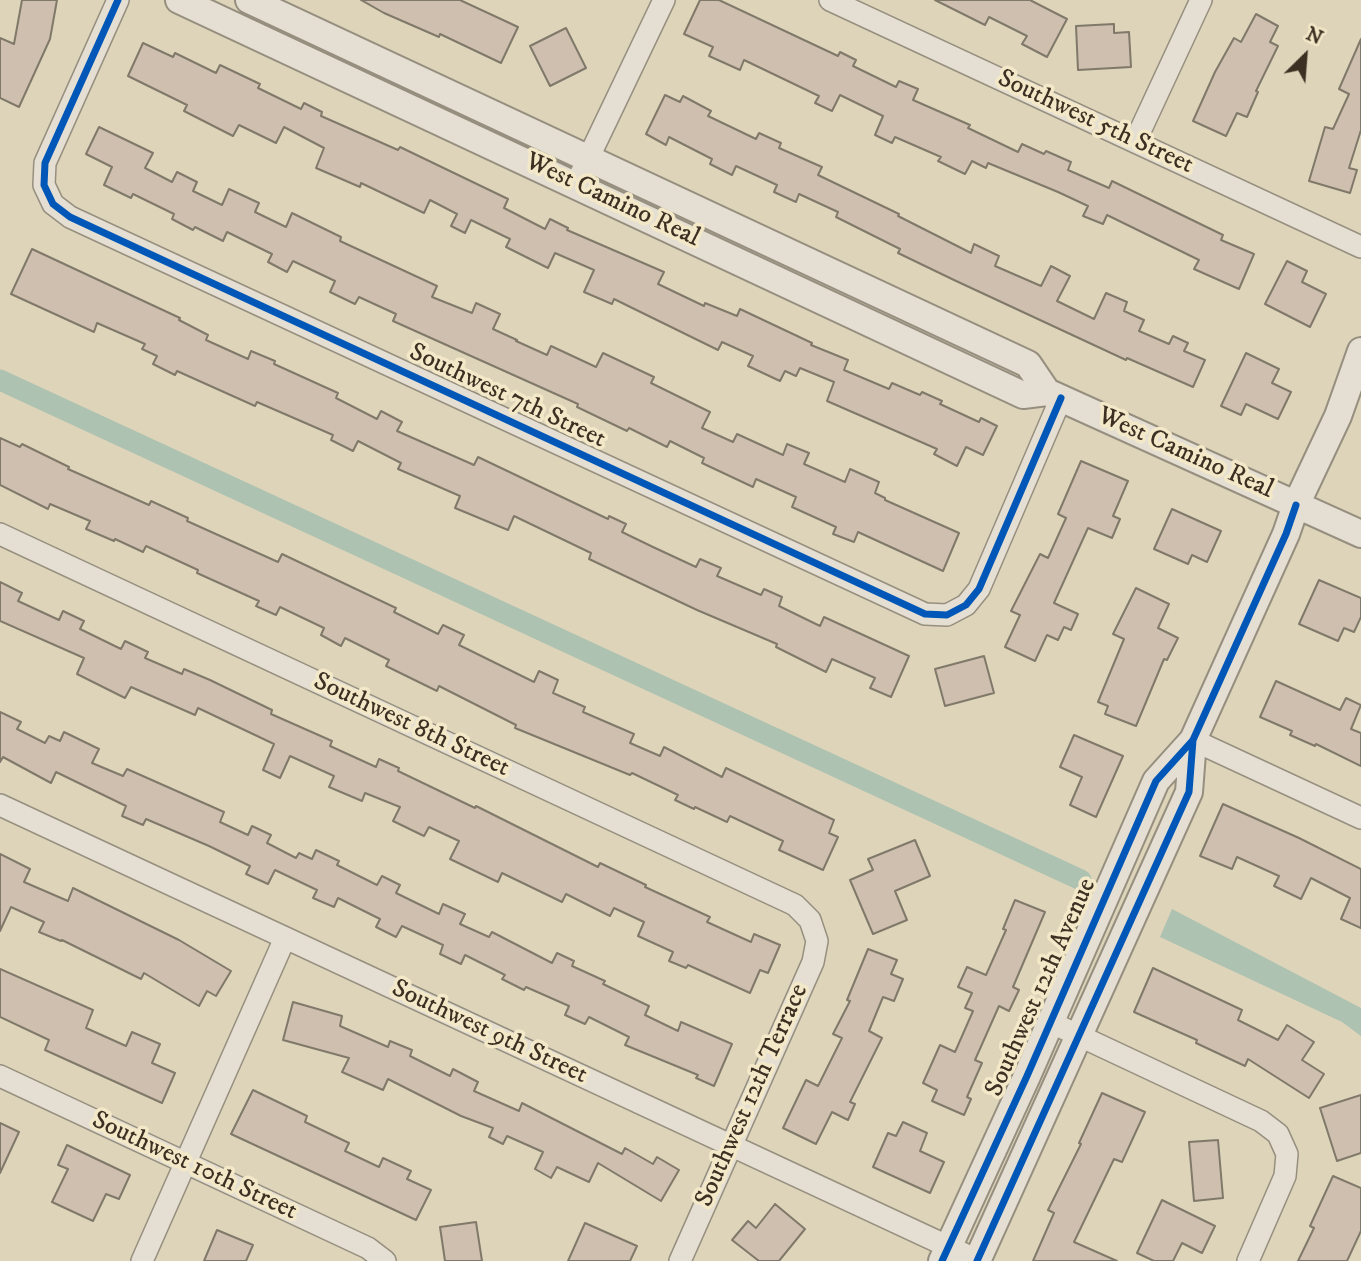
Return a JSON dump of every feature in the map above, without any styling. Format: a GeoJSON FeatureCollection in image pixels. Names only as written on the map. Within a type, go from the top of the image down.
{"type":"FeatureCollection","features":[{"type":"Feature","properties":{"kind":"street","name":"Southwest 7th Street"},"geometry":{"type":"LineString","coordinates":[[118,0],[45,163],[44,185],[54,204],[70,217],[925,614],[947,615],[966,605],[979,589],[1054,395]]}},
{"type":"Feature","properties":{"kind":"street","name":"West Camino Real"},"geometry":{"type":"LineString","coordinates":[[179,0],[1023,395],[1054,395],[1361,534]]}},
{"type":"Feature","properties":{"kind":"street","name":"West Camino Real"},"geometry":{"type":"LineString","coordinates":[[249,0],[1028,365],[1054,395]]}},
{"type":"Feature","properties":{"kind":"street"},"geometry":{"type":"LineString","coordinates":[[576,184],[664,0]]}},
{"type":"Feature","properties":{"kind":"street","name":"Southwest 5th Street"},"geometry":{"type":"LineString","coordinates":[[830,0],[1361,247]]}},
{"type":"Feature","properties":{"kind":"street"},"geometry":{"type":"LineString","coordinates":[[1135,142],[1201,0]]}},
{"type":"Feature","properties":{"kind":"street","name":"Southwest 12th Avenue"},"geometry":{"type":"LineString","coordinates":[[945,1254],[1051,1022],[1156,781],[1193,740],[1338,416],[1361,351]]}},
{"type":"Feature","properties":{"kind":"street","name":"Southwest 8th Street"},"geometry":{"type":"LineString","coordinates":[[0,534],[795,905],[810,920],[813,928]]}},
{"type":"Feature","properties":{"kind":"street"},"geometry":{"type":"LineString","coordinates":[[1193,740],[1361,818]]}},
{"type":"Feature","properties":{"kind":"street","name":"Southwest 12th Avenue"},"geometry":{"type":"LineString","coordinates":[[977,1261],[1189,792],[1193,740]]}},
{"type":"Feature","properties":{"kind":"street","name":"Southwest 9th Street"},"geometry":{"type":"LineString","coordinates":[[0,805],[731,1145],[945,1254],[977,1261]]}},
{"type":"Feature","properties":{"kind":"street","name":"Southwest 12th Terrace"},"geometry":{"type":"LineString","coordinates":[[680,1261],[813,962],[817,941],[813,928]]}},
{"type":"Feature","properties":{"kind":"street"},"geometry":{"type":"LineString","coordinates":[[142,1261],[285,938]]}},
{"type":"Feature","properties":{"kind":"street"},"geometry":{"type":"LineString","coordinates":[[1051,1022],[1261,1121],[1278,1134],[1287,1154],[1285,1176],[1248,1261]]}},
{"type":"Feature","properties":{"kind":"street","name":"Southwest 10th Street"},"geometry":{"type":"LineString","coordinates":[[0,1076],[368,1248],[385,1261]]}},
{"type":"Feature","properties":{"kind":"shaded area"},"geometry":{"type":"Polygon","coordinates":[[[1172,909],[1361,1008],[1361,1036],[1342,1022],[1160,937],[1172,909]]]}},
{"type":"Feature","properties":{"kind":"building"},"geometry":{"type":"Polygon","coordinates":[[[22,0],[57,0],[50,39],[19,107],[0,98],[0,38],[14,44],[22,0]]]}},
{"type":"Feature","properties":{"kind":"building"},"geometry":{"type":"Polygon","coordinates":[[[361,0],[460,0],[518,27],[501,63],[440,34],[439,37],[384,13],[361,0]]]}},
{"type":"Feature","properties":{"kind":"building"},"geometry":{"type":"Polygon","coordinates":[[[700,0],[719,0],[838,56],[840,52],[856,60],[853,66],[896,87],[899,81],[918,89],[913,100],[970,125],[968,128],[1018,152],[1022,144],[1044,154],[1046,151],[1071,162],[1068,170],[1109,188],[1112,181],[1223,235],[1221,240],[1254,254],[1239,289],[1194,269],[1199,260],[1107,215],[1103,224],[1083,216],[1088,206],[1058,192],[988,163],[986,168],[972,161],[965,174],[938,161],[941,157],[895,137],[892,143],[875,135],[883,116],[840,95],[832,111],[815,103],[819,96],[744,60],[740,70],[709,56],[713,47],[684,34],[700,0]]]}},
{"type":"Feature","properties":{"kind":"building"},"geometry":{"type":"Polygon","coordinates":[[[935,0],[1030,0],[1067,19],[1047,57],[1022,44],[1027,36],[989,17],[985,25],[935,0]]]}},
{"type":"Feature","properties":{"kind":"building"},"geometry":{"type":"Polygon","coordinates":[[[1256,14],[1278,26],[1270,42],[1278,46],[1256,91],[1258,92],[1247,117],[1237,113],[1226,136],[1193,121],[1234,38],[1241,42],[1256,14]]]}},
{"type":"Feature","properties":{"kind":"building"},"geometry":{"type":"Polygon","coordinates":[[[1114,24],[1114,33],[1129,32],[1131,67],[1078,70],[1076,26],[1114,24]]]}},
{"type":"Feature","properties":{"kind":"building"},"geometry":{"type":"Polygon","coordinates":[[[566,28],[586,68],[550,86],[530,46],[566,28]]]}},
{"type":"Feature","properties":{"kind":"building"},"geometry":{"type":"Polygon","coordinates":[[[1361,39],[1361,130],[1349,168],[1357,170],[1350,193],[1309,181],[1325,127],[1333,129],[1349,94],[1339,89],[1361,39]]]}},
{"type":"Feature","properties":{"kind":"building"},"geometry":{"type":"Polygon","coordinates":[[[143,43],[173,57],[175,53],[216,73],[220,65],[260,84],[258,88],[301,109],[304,103],[322,112],[321,116],[398,150],[400,147],[508,199],[504,208],[545,229],[550,219],[568,228],[567,230],[664,272],[658,284],[704,306],[705,303],[737,316],[740,309],[812,343],[811,345],[848,360],[844,370],[889,389],[892,383],[920,395],[922,392],[942,401],[940,404],[979,422],[981,418],[997,426],[983,455],[966,447],[957,466],[934,454],[937,449],[827,401],[834,382],[800,368],[796,376],[785,371],[780,381],[748,366],[753,356],[722,342],[718,350],[614,299],[612,304],[584,292],[594,270],[555,253],[548,268],[506,247],[510,239],[471,220],[465,233],[451,226],[457,214],[430,200],[424,213],[361,183],[360,187],[316,168],[324,148],[284,127],[276,143],[239,125],[233,136],[184,111],[187,105],[128,76],[143,43]]]}},
{"type":"Feature","properties":{"kind":"building"},"geometry":{"type":"Polygon","coordinates":[[[665,95],[680,102],[683,96],[711,111],[708,116],[756,139],[759,133],[781,143],[779,148],[822,167],[818,175],[971,253],[974,244],[999,256],[995,266],[1041,286],[1051,266],[1070,276],[1057,301],[1094,319],[1106,293],[1127,302],[1124,311],[1144,320],[1139,331],[1169,344],[1173,336],[1188,343],[1184,351],[1205,360],[1193,387],[1127,358],[1126,360],[898,253],[900,249],[836,217],[838,212],[799,194],[796,202],[774,192],[777,185],[736,166],[732,175],[710,164],[712,159],[669,137],[666,145],[646,134],[665,95]]]}},
{"type":"Feature","properties":{"kind":"building"},"geometry":{"type":"Polygon","coordinates":[[[99,127],[153,153],[145,168],[172,182],[177,172],[197,182],[193,191],[222,205],[229,189],[259,203],[255,212],[286,227],[292,213],[341,237],[340,241],[437,286],[432,297],[472,313],[476,303],[500,314],[493,329],[547,355],[551,346],[596,367],[603,353],[654,377],[651,383],[710,412],[702,428],[733,442],[737,434],[783,455],[787,444],[809,453],[804,464],[845,482],[850,469],[879,482],[875,493],[885,500],[959,533],[943,571],[858,532],[854,542],[833,534],[836,527],[792,507],[796,497],[756,479],[753,487],[702,463],[704,458],[670,441],[667,447],[629,428],[627,431],[577,407],[578,404],[393,321],[396,314],[359,297],[355,304],[330,292],[335,281],[293,261],[287,272],[268,262],[272,254],[227,232],[223,241],[195,227],[193,230],[172,219],[174,214],[133,194],[131,198],[104,185],[112,167],[86,154],[99,127]]]}},
{"type":"Feature","properties":{"kind":"building"},"geometry":{"type":"Polygon","coordinates":[[[32,249],[180,318],[179,320],[208,335],[206,340],[248,359],[251,351],[275,361],[274,364],[338,393],[336,398],[377,419],[381,411],[402,422],[397,431],[474,465],[478,457],[608,519],[609,516],[626,524],[622,532],[696,567],[700,559],[721,568],[717,576],[761,595],[764,589],[782,597],[779,606],[820,626],[824,617],[909,656],[891,697],[870,688],[875,678],[832,659],[826,672],[776,647],[777,644],[589,559],[591,553],[514,516],[508,530],[455,508],[460,496],[398,469],[401,463],[358,441],[353,451],[331,440],[333,435],[257,402],[255,406],[177,371],[175,375],[153,364],[157,356],[142,349],[145,344],[97,323],[94,332],[11,294],[32,249]]]}},
{"type":"Feature","properties":{"kind":"building"},"geometry":{"type":"Polygon","coordinates":[[[1287,261],[1307,271],[1302,282],[1326,294],[1310,327],[1265,304],[1287,261]]]}},
{"type":"Feature","properties":{"kind":"building"},"geometry":{"type":"Polygon","coordinates":[[[1246,353],[1279,369],[1272,383],[1291,392],[1278,419],[1246,404],[1241,415],[1221,406],[1246,353]]]}},
{"type":"Feature","properties":{"kind":"building"},"geometry":{"type":"Polygon","coordinates":[[[0,438],[20,447],[22,444],[69,467],[68,469],[149,505],[151,501],[188,518],[187,521],[278,562],[282,554],[396,608],[394,612],[438,634],[443,625],[464,635],[459,645],[534,682],[539,671],[558,680],[553,693],[585,707],[583,712],[634,734],[630,743],[660,756],[664,747],[722,777],[726,768],[834,820],[829,833],[838,837],[823,870],[779,850],[783,841],[730,816],[727,822],[695,807],[694,809],[675,800],[678,795],[632,773],[630,775],[515,728],[516,725],[439,686],[437,691],[386,666],[389,660],[345,638],[341,646],[321,635],[324,628],[280,607],[276,615],[256,606],[259,601],[197,573],[198,570],[146,546],[143,552],[86,529],[90,521],[50,504],[48,509],[0,485],[0,438]]]}},
{"type":"Feature","properties":{"kind":"building"},"geometry":{"type":"Polygon","coordinates":[[[1081,461],[1128,481],[1113,516],[1120,519],[1112,538],[1088,528],[1054,603],[1078,614],[1071,630],[1064,627],[1058,640],[1047,635],[1035,661],[1005,647],[1020,615],[1011,611],[1040,554],[1048,558],[1066,518],[1058,514],[1081,461]]]}},
{"type":"Feature","properties":{"kind":"building"},"geometry":{"type":"Polygon","coordinates":[[[1172,509],[1221,531],[1207,562],[1192,555],[1188,564],[1154,549],[1172,509]]]}},
{"type":"Feature","properties":{"kind":"building"},"geometry":{"type":"Polygon","coordinates":[[[1319,580],[1361,598],[1361,617],[1354,632],[1344,628],[1338,641],[1299,624],[1319,580]]]}},
{"type":"Feature","properties":{"kind":"building"},"geometry":{"type":"Polygon","coordinates":[[[0,582],[22,593],[18,601],[59,620],[63,611],[84,621],[80,629],[121,649],[125,641],[148,652],[145,658],[182,674],[184,669],[210,680],[272,710],[271,714],[332,741],[330,746],[376,767],[379,759],[399,768],[398,771],[475,808],[476,806],[598,867],[600,863],[710,917],[707,922],[751,942],[754,934],[780,945],[768,973],[760,970],[750,993],[688,965],[686,968],[669,961],[673,952],[638,936],[644,922],[614,908],[610,916],[566,894],[562,902],[502,873],[498,882],[450,859],[459,841],[429,827],[424,836],[393,821],[400,807],[365,793],[362,801],[329,787],[334,776],[290,756],[280,778],[263,770],[274,744],[198,708],[195,715],[131,687],[125,698],[77,674],[84,658],[0,621],[0,582]]]}},
{"type":"Feature","properties":{"kind":"building"},"geometry":{"type":"Polygon","coordinates":[[[1136,588],[1169,604],[1158,628],[1178,638],[1167,660],[1164,659],[1136,726],[1105,714],[1108,706],[1098,702],[1124,639],[1113,634],[1136,588]]]}},
{"type":"Feature","properties":{"kind":"building"},"geometry":{"type":"Polygon","coordinates":[[[984,656],[994,693],[945,706],[935,669],[984,656]]]}},
{"type":"Feature","properties":{"kind":"building"},"geometry":{"type":"Polygon","coordinates":[[[1276,681],[1340,710],[1346,698],[1361,705],[1351,729],[1361,733],[1361,766],[1316,744],[1315,746],[1290,735],[1292,731],[1260,717],[1276,681]]]}},
{"type":"Feature","properties":{"kind":"building"},"geometry":{"type":"Polygon","coordinates":[[[0,712],[21,722],[17,729],[45,743],[49,736],[60,741],[64,732],[99,749],[92,763],[123,776],[127,769],[224,812],[220,822],[248,835],[252,826],[271,835],[267,843],[296,858],[299,853],[312,859],[316,850],[339,861],[337,865],[377,885],[382,876],[400,885],[396,893],[439,914],[443,904],[465,914],[460,924],[489,937],[492,932],[552,963],[557,953],[574,961],[572,966],[649,1006],[645,1015],[678,1031],[681,1022],[732,1044],[714,1086],[696,1078],[698,1075],[625,1045],[629,1037],[589,1017],[585,1024],[565,1015],[569,1006],[526,987],[524,990],[502,979],[505,975],[465,955],[461,964],[440,954],[443,945],[402,926],[396,937],[376,927],[380,919],[338,898],[334,907],[313,898],[317,890],[275,870],[268,884],[246,874],[250,866],[209,846],[146,819],[143,825],[122,816],[126,806],[56,772],[51,783],[3,757],[0,762],[0,712]]]}},
{"type":"Feature","properties":{"kind":"building"},"geometry":{"type":"Polygon","coordinates":[[[1074,735],[1123,756],[1096,817],[1070,805],[1082,777],[1060,767],[1074,735]]]}},
{"type":"Feature","properties":{"kind":"building"},"geometry":{"type":"Polygon","coordinates":[[[1223,804],[1361,869],[1361,928],[1341,919],[1350,898],[1311,878],[1301,899],[1274,886],[1279,876],[1237,857],[1232,869],[1200,856],[1223,804]]]}},
{"type":"Feature","properties":{"kind":"building"},"geometry":{"type":"Polygon","coordinates":[[[915,840],[930,876],[895,891],[907,920],[873,934],[850,880],[873,870],[868,859],[915,840]]]}},
{"type":"Feature","properties":{"kind":"building"},"geometry":{"type":"Polygon","coordinates":[[[0,854],[30,869],[24,882],[68,901],[73,888],[179,940],[231,971],[216,996],[207,991],[199,1006],[144,973],[141,979],[62,940],[39,932],[44,922],[11,907],[0,931],[0,854]]]}},
{"type":"Feature","properties":{"kind":"building"},"geometry":{"type":"Polygon","coordinates":[[[1015,900],[1045,912],[1013,987],[1019,990],[1009,1011],[999,1006],[975,1060],[982,1063],[967,1097],[971,1099],[964,1115],[932,1101],[937,1090],[923,1083],[940,1045],[955,1052],[973,1011],[965,1008],[972,993],[958,987],[967,967],[986,975],[1006,930],[1003,929],[1015,900]]]}},
{"type":"Feature","properties":{"kind":"building"},"geometry":{"type":"Polygon","coordinates":[[[868,949],[897,960],[891,974],[903,979],[894,1001],[883,997],[869,1031],[882,1038],[850,1102],[855,1104],[848,1120],[832,1112],[816,1144],[783,1128],[806,1080],[818,1086],[842,1038],[833,1034],[850,1001],[847,1000],[868,949]]]}},
{"type":"Feature","properties":{"kind":"building"},"geometry":{"type":"Polygon","coordinates":[[[1153,968],[1242,1010],[1238,1020],[1278,1040],[1287,1025],[1314,1042],[1302,1060],[1324,1074],[1309,1098],[1248,1059],[1245,1066],[1196,1043],[1197,1040],[1134,1012],[1153,968]]]}},
{"type":"Feature","properties":{"kind":"building"},"geometry":{"type":"Polygon","coordinates":[[[0,969],[93,1010],[86,1028],[126,1046],[132,1032],[160,1044],[152,1063],[175,1073],[162,1103],[45,1050],[49,1040],[0,1017],[0,969]]]}},
{"type":"Feature","properties":{"kind":"building"},"geometry":{"type":"Polygon","coordinates":[[[293,1002],[342,1016],[340,1026],[388,1047],[390,1041],[412,1050],[410,1056],[450,1076],[453,1069],[478,1082],[474,1091],[519,1111],[522,1103],[622,1154],[625,1148],[653,1164],[657,1157],[679,1170],[661,1201],[598,1163],[589,1182],[557,1167],[551,1178],[535,1169],[543,1152],[507,1136],[503,1144],[489,1137],[493,1128],[461,1116],[388,1079],[383,1090],[342,1072],[349,1058],[283,1040],[293,1002]]]}},
{"type":"Feature","properties":{"kind":"building"},"geometry":{"type":"Polygon","coordinates":[[[253,1090],[307,1116],[305,1122],[349,1143],[345,1151],[379,1167],[383,1158],[411,1171],[407,1179],[431,1190],[416,1220],[231,1134],[253,1090]]]}},
{"type":"Feature","properties":{"kind":"building"},"geometry":{"type":"Polygon","coordinates":[[[1102,1093],[1145,1112],[1122,1162],[1114,1159],[1074,1242],[1117,1261],[1033,1261],[1054,1213],[1048,1210],[1081,1144],[1079,1143],[1102,1093]]]}},
{"type":"Feature","properties":{"kind":"building"},"geometry":{"type":"Polygon","coordinates":[[[1361,1095],[1361,1153],[1337,1161],[1320,1108],[1361,1095]]]}},
{"type":"Feature","properties":{"kind":"building"},"geometry":{"type":"Polygon","coordinates":[[[903,1122],[927,1133],[920,1151],[944,1162],[930,1193],[873,1167],[888,1133],[896,1136],[903,1122]]]}},
{"type":"Feature","properties":{"kind":"building"},"geometry":{"type":"Polygon","coordinates":[[[0,1123],[19,1132],[0,1173],[0,1123]]]}},
{"type":"Feature","properties":{"kind":"building"},"geometry":{"type":"Polygon","coordinates":[[[1218,1140],[1223,1198],[1194,1201],[1189,1142],[1218,1140]]]}},
{"type":"Feature","properties":{"kind":"building"},"geometry":{"type":"Polygon","coordinates":[[[67,1145],[130,1175],[119,1199],[106,1194],[93,1221],[52,1202],[68,1169],[58,1165],[67,1145]]]}},
{"type":"Feature","properties":{"kind":"building"},"geometry":{"type":"Polygon","coordinates":[[[1333,1176],[1361,1188],[1361,1231],[1347,1261],[1298,1261],[1314,1228],[1310,1226],[1333,1176]]]}},
{"type":"Feature","properties":{"kind":"building"},"geometry":{"type":"Polygon","coordinates":[[[1162,1200],[1215,1226],[1202,1253],[1182,1243],[1173,1261],[1154,1261],[1137,1253],[1162,1200]]]}},
{"type":"Feature","properties":{"kind":"building"},"geometry":{"type":"Polygon","coordinates":[[[775,1204],[805,1229],[779,1261],[759,1261],[732,1240],[748,1221],[756,1228],[775,1204]]]}},
{"type":"Feature","properties":{"kind":"building"},"geometry":{"type":"Polygon","coordinates":[[[476,1222],[482,1261],[445,1261],[440,1227],[476,1222]]]}},
{"type":"Feature","properties":{"kind":"building"},"geometry":{"type":"Polygon","coordinates":[[[585,1223],[637,1246],[630,1261],[568,1261],[585,1223]]]}},
{"type":"Feature","properties":{"kind":"building"},"geometry":{"type":"Polygon","coordinates":[[[217,1230],[253,1245],[246,1261],[204,1261],[217,1230]]]}},
{"type":"Feature","properties":{"kind":"waterway"},"geometry":{"type":"LineString","coordinates":[[0,380],[1081,880]]}},
{"type":"Feature","properties":{"kind":"cycle path"},"geometry":{"type":"LineString","coordinates":[[118,0],[45,163],[44,185],[53,204],[70,217],[925,614],[947,615],[966,605],[979,589],[1061,398]]}},
{"type":"Feature","properties":{"kind":"cycle path"},"geometry":{"type":"LineString","coordinates":[[942,1261],[1027,1076],[1156,781],[1193,740],[1286,534],[1296,505]]}},
{"type":"Feature","properties":{"kind":"cycle path"},"geometry":{"type":"LineString","coordinates":[[977,1261],[1189,792],[1193,740]]}}]}
